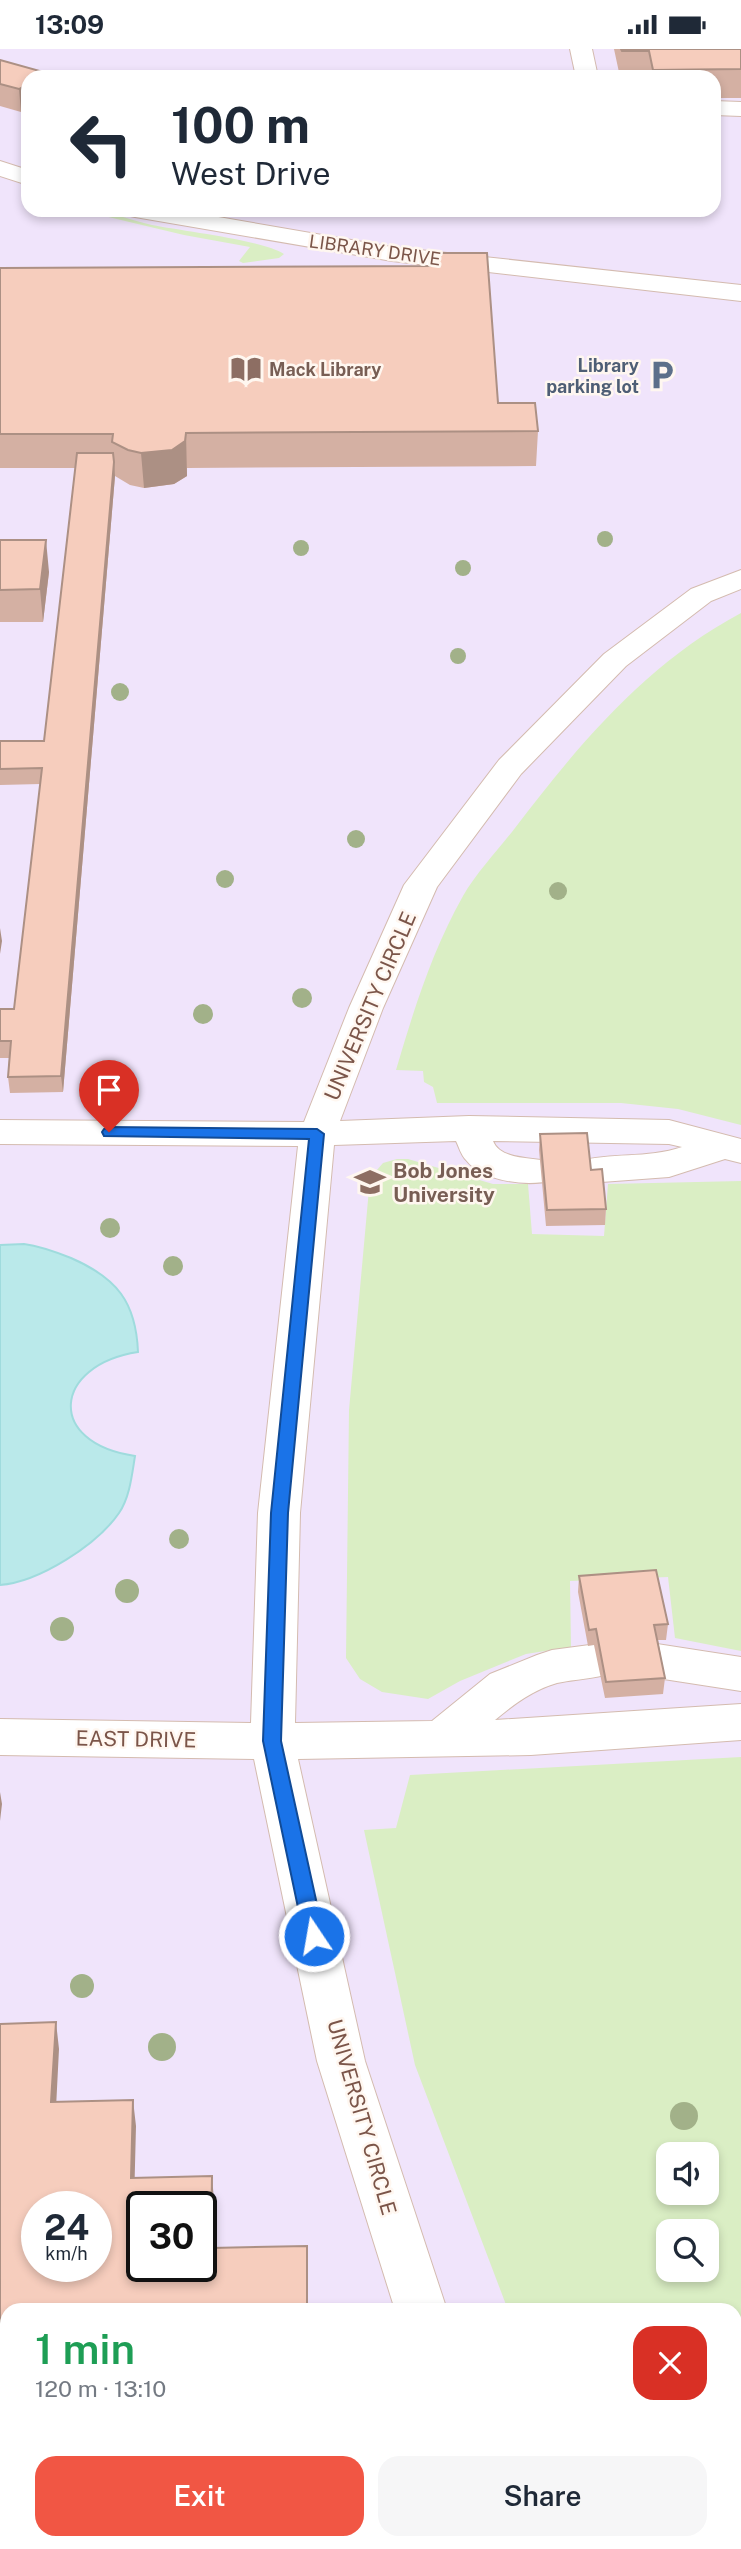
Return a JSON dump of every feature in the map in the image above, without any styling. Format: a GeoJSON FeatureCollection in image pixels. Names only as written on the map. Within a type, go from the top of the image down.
{"type":"FeatureCollection","features":[{"type":"Feature","properties":{"kind":"street"},"geometry":{"type":"LineString","coordinates":[[580,49],[585,70]]}},
{"type":"Feature","properties":{"kind":"street"},"geometry":{"type":"LineString","coordinates":[[721,109],[741,109]]}},
{"type":"Feature","properties":{"kind":"street"},"geometry":{"type":"LineString","coordinates":[[0,168],[21,176]]}},
{"type":"Feature","properties":{"kind":"street","name":"LIBRARY DRIVE"},"geometry":{"type":"LineString","coordinates":[[176,217],[391,254],[741,293]]}},
{"type":"Feature","properties":{"kind":"street","name":"UNIVERSITY CIRCLE"},"geometry":{"type":"LineString","coordinates":[[419,2303],[341,2061],[272,1741],[279,1513],[317,1134],[366,1009],[421,885],[510,767],[615,660],[701,595],[741,579]]}},
{"type":"Feature","properties":{"kind":"street"},"geometry":{"type":"LineString","coordinates":[[469,1128],[480,1154],[499,1166],[540,1171]]}},
{"type":"Feature","properties":{"kind":"street"},"geometry":{"type":"LineString","coordinates":[[0,1132],[317,1134],[469,1128],[669,1132],[733,1149]]}},
{"type":"Feature","properties":{"kind":"street"},"geometry":{"type":"LineString","coordinates":[[588,1171],[669,1165],[733,1149]]}},
{"type":"Feature","properties":{"kind":"street"},"geometry":{"type":"LineString","coordinates":[[442,1738],[505,1686],[552,1667],[597,1661]]}},
{"type":"Feature","properties":{"kind":"street"},"geometry":{"type":"LineString","coordinates":[[657,1661],[741,1674]]}},
{"type":"Feature","properties":{"kind":"street","name":"EAST DRIVE"},"geometry":{"type":"LineString","coordinates":[[0,1737],[272,1741],[531,1737],[741,1722]]}},
{"type":"Feature","properties":{"kind":"shaded area","name":"Bob Jones University"},"geometry":{"type":"Polygon","coordinates":[[[0,49],[741,49],[741,2303],[0,2303],[0,49]]]}},
{"type":"Feature","properties":{"kind":"green space"},"geometry":{"type":"Polygon","coordinates":[[[108,217],[122,217],[152,225],[240,240],[284,254],[279,258],[243,263],[239,261],[250,247],[108,217]]]}},
{"type":"Feature","properties":{"kind":"green space"},"geometry":{"type":"Polygon","coordinates":[[[741,613],[741,1125],[678,1109],[621,1103],[437,1103],[433,1087],[424,1082],[423,1071],[396,1070],[433,959],[463,896],[564,766],[617,708],[675,656],[741,613]]]}},
{"type":"Feature","properties":{"kind":"green space"},"geometry":{"type":"Polygon","coordinates":[[[408,1159],[493,1184],[528,1184],[532,1234],[604,1236],[608,1184],[741,1181],[741,1651],[675,1638],[668,1577],[570,1581],[571,1647],[526,1654],[460,1681],[428,1699],[382,1692],[360,1679],[346,1658],[349,1410],[370,1178],[383,1163],[408,1159]]]}},
{"type":"Feature","properties":{"kind":"green space"},"geometry":{"type":"Polygon","coordinates":[[[741,1757],[741,2303],[505,2303],[415,2065],[364,1830],[396,1828],[410,1775],[741,1757]]]}},
{"type":"Feature","properties":{"kind":"water"},"geometry":{"type":"Polygon","coordinates":[[[24,1244],[71,1258],[101,1274],[112,1283],[128,1306],[133,1319],[138,1352],[110,1360],[89,1372],[76,1387],[71,1404],[74,1421],[86,1436],[106,1448],[135,1456],[123,1507],[97,1537],[49,1569],[32,1577],[0,1585],[0,1245],[24,1244]]]}},
{"type":"Feature","properties":{"kind":"building"},"geometry":{"type":"Polygon","coordinates":[[[621,49],[741,49],[741,69],[653,70],[649,51],[621,49]]]}},
{"type":"Feature","properties":{"kind":"building"},"geometry":{"type":"Polygon","coordinates":[[[0,60],[36,70],[21,70],[19,89],[0,84],[0,60]]]}},
{"type":"Feature","properties":{"kind":"building","name":"Mack Library"},"geometry":{"type":"Polygon","coordinates":[[[434,253],[487,253],[498,403],[535,403],[538,431],[186,433],[185,441],[172,450],[141,453],[112,442],[113,434],[0,434],[0,268],[435,266],[434,253]]]}},
{"type":"Feature","properties":{"kind":"building"},"geometry":{"type":"Polygon","coordinates":[[[77,453],[113,453],[114,462],[61,1076],[8,1077],[11,1041],[0,1041],[0,1009],[14,1009],[42,768],[0,769],[0,741],[44,741],[77,453]]]}},
{"type":"Feature","properties":{"kind":"building"},"geometry":{"type":"Polygon","coordinates":[[[0,540],[46,540],[40,589],[0,590],[0,540]]]}},
{"type":"Feature","properties":{"kind":"building"},"geometry":{"type":"Polygon","coordinates":[[[587,1133],[591,1170],[602,1169],[606,1209],[547,1210],[540,1134],[587,1133]]]}},
{"type":"Feature","properties":{"kind":"building"},"geometry":{"type":"Polygon","coordinates":[[[656,1570],[668,1624],[654,1625],[665,1678],[606,1682],[596,1629],[589,1630],[579,1576],[656,1570]]]}},
{"type":"Feature","properties":{"kind":"building"},"geometry":{"type":"Polygon","coordinates":[[[56,2022],[51,2102],[133,2100],[131,2178],[212,2176],[212,2191],[126,2191],[126,2282],[217,2282],[217,2248],[307,2246],[307,2303],[0,2303],[0,2024],[56,2022]]]}},
{"type":"Feature","properties":{"kind":"place","name":"Mack Library"},"geometry":{"type":"Point","coordinates":[246,369]}},
{"type":"Feature","properties":{"kind":"place","name":"Library parking lot"},"geometry":{"type":"Point","coordinates":[662,375]}},
{"type":"Feature","properties":{"kind":"place","name":"Bob Jones University"},"geometry":{"type":"Point","coordinates":[370,1182]}},
{"type":"Feature","properties":{"kind":"route"},"geometry":{"type":"LineString","coordinates":[[109,1132],[317,1134],[279,1513],[272,1741],[314,1936]]}}]}
